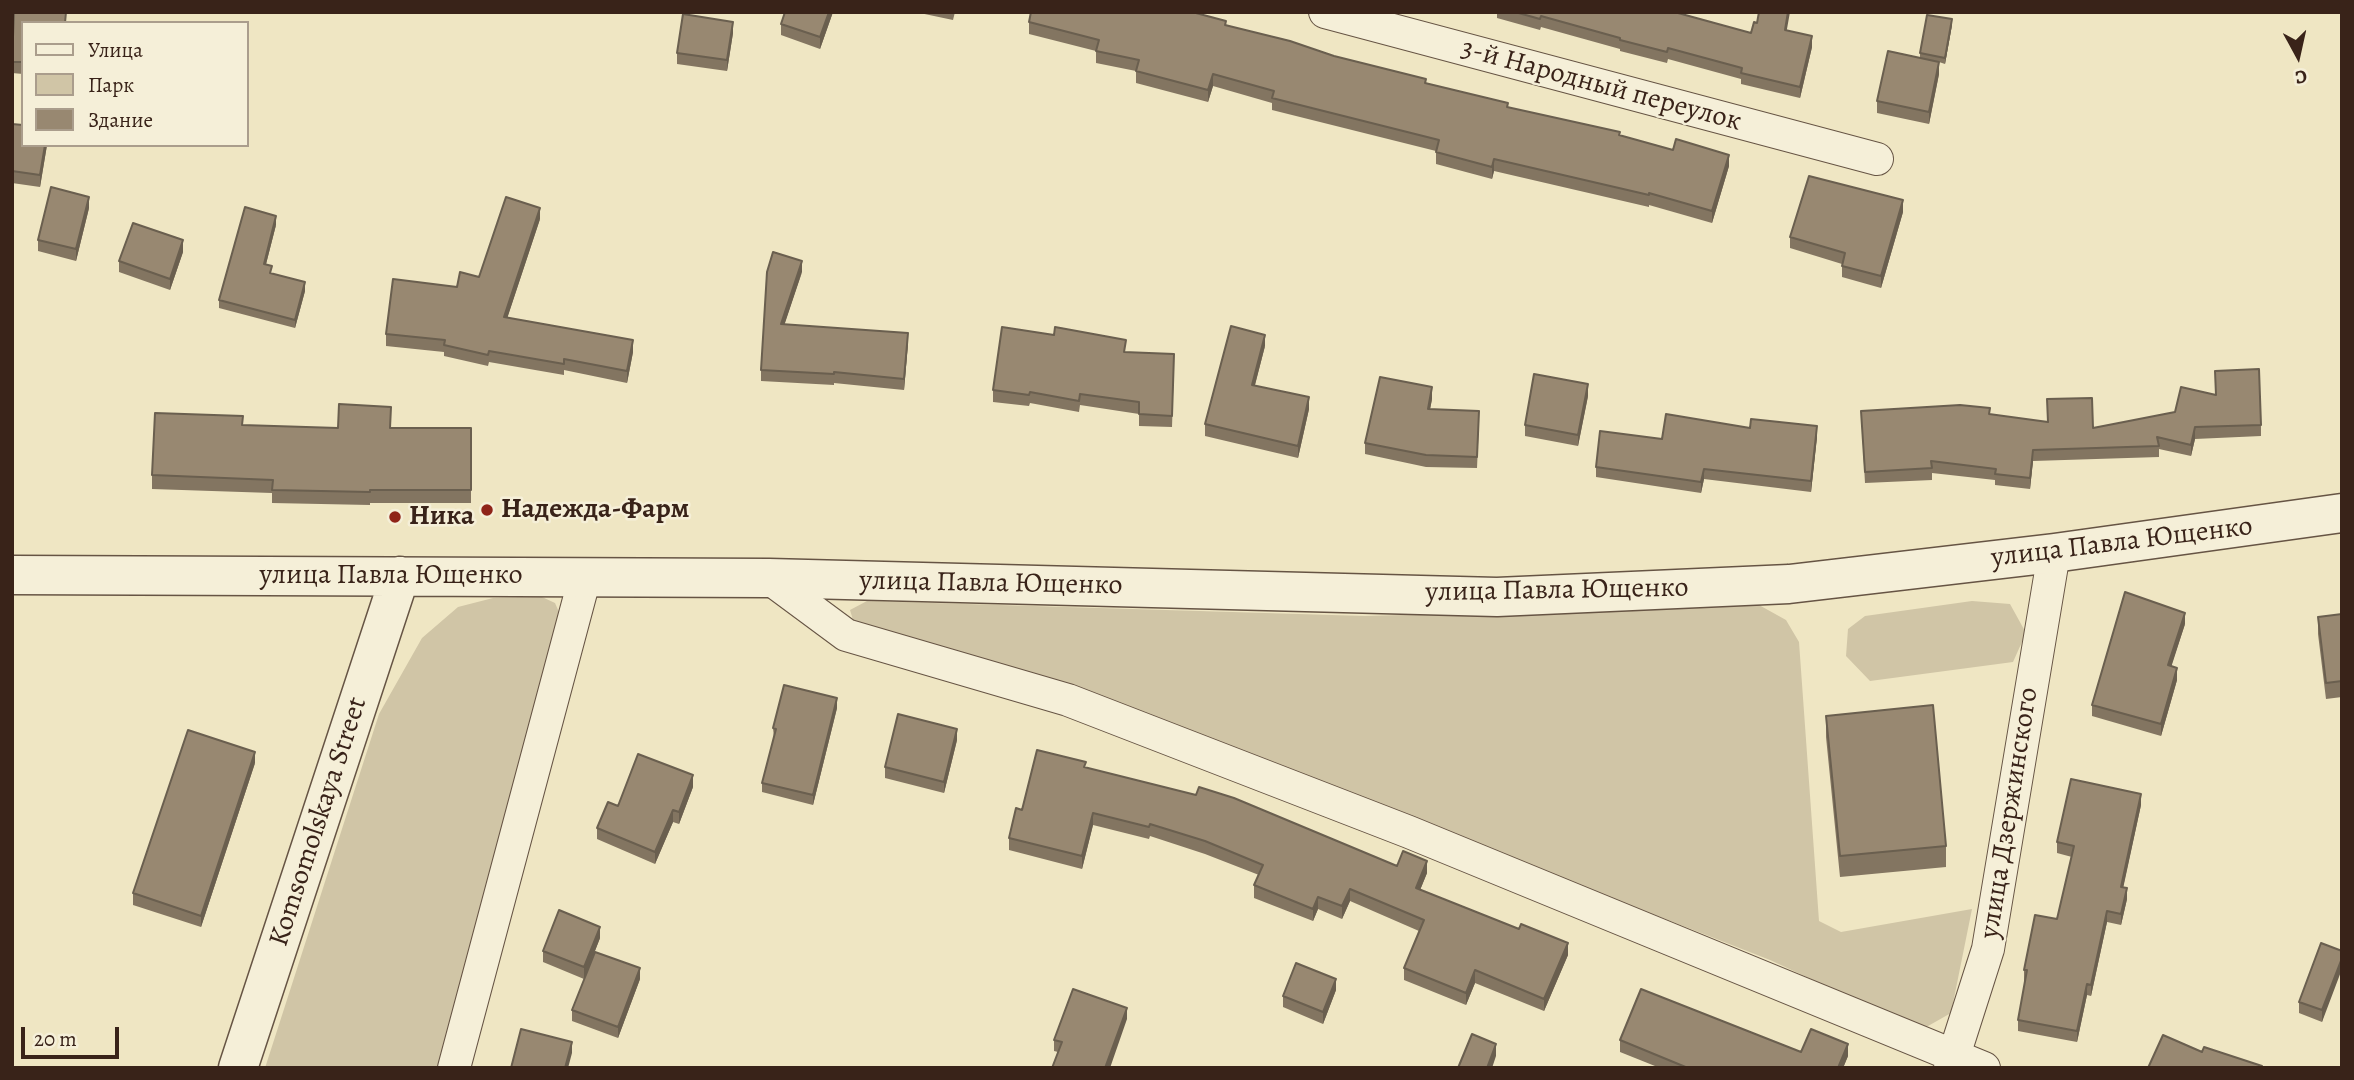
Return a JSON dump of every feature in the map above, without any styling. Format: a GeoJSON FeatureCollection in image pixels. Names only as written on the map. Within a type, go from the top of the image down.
{"type":"FeatureCollection","features":[{"type":"Feature","properties":{"kind":"street","name":"3-й Народный переулок"},"geometry":{"type":"LineString","coordinates":[[1325,12],[1877,159]]}},
{"type":"Feature","properties":{"kind":"street","name":"улица Павла Ющенко"},"geometry":{"type":"LineString","coordinates":[[12,575],[769,578],[1497,597],[1789,584],[2054,554],[2342,513]]}},
{"type":"Feature","properties":{"kind":"street","name":"улица Дзержинского"},"geometry":{"type":"LineString","coordinates":[[1952,1061],[1988,949],[2054,554]]}},
{"type":"Feature","properties":{"kind":"street","name":"Komsomolskaya Street"},"geometry":{"type":"LineString","coordinates":[[238,1068],[400,576]]}},
{"type":"Feature","properties":{"kind":"street"},"geometry":{"type":"LineString","coordinates":[[454,1068],[585,576]]}},
{"type":"Feature","properties":{"kind":"street","name":"улица Павла Ющенко"},"geometry":{"type":"LineString","coordinates":[[769,578],[846,635],[1081,705],[1422,837],[1952,1061],[1984,1068]]}},
{"type":"Feature","properties":{"kind":"green space"},"geometry":{"type":"Polygon","coordinates":[[[542,597],[555,603],[562,619],[446,1068],[265,1068],[379,714],[422,638],[458,607],[493,598],[542,597]]]}},
{"type":"Feature","properties":{"kind":"green space"},"geometry":{"type":"Polygon","coordinates":[[[867,601],[1365,616],[1759,605],[1786,620],[1799,642],[1819,921],[1841,932],[1972,909],[1951,1013],[1921,1030],[1770,960],[1096,696],[854,623],[850,610],[867,601]]]}},
{"type":"Feature","properties":{"kind":"green space"},"geometry":{"type":"Polygon","coordinates":[[[1972,601],[2010,604],[2026,633],[2013,662],[1870,681],[1846,656],[1848,629],[1865,616],[1972,601]]]}},
{"type":"Feature","properties":{"kind":"building"},"geometry":{"type":"Polygon","coordinates":[[[14,12],[66,12],[65,21],[21,21],[21,62],[12,62],[14,12]]]}},
{"type":"Feature","properties":{"kind":"building"},"geometry":{"type":"Polygon","coordinates":[[[785,12],[829,12],[820,37],[781,24],[785,12]]]}},
{"type":"Feature","properties":{"kind":"building"},"geometry":{"type":"Polygon","coordinates":[[[1031,12],[1192,12],[1226,21],[1225,25],[1426,79],[1425,83],[1508,103],[1507,107],[1620,132],[1619,135],[1673,150],[1676,139],[1729,155],[1712,211],[1649,193],[1494,159],[1492,167],[1436,152],[1439,140],[1272,98],[1274,91],[1213,74],[1208,90],[1136,71],[1139,60],[1096,51],[1099,40],[1029,22],[1031,12]]]}},
{"type":"Feature","properties":{"kind":"building"},"geometry":{"type":"Polygon","coordinates":[[[1515,12],[1678,12],[1751,33],[1759,12],[1788,12],[1785,30],[1812,36],[1800,87],[1741,73],[1742,68],[1668,48],[1667,52],[1541,16],[1540,19],[1515,12]]]}},
{"type":"Feature","properties":{"kind":"building"},"geometry":{"type":"Polygon","coordinates":[[[683,14],[733,22],[727,60],[677,53],[683,14]]]}},
{"type":"Feature","properties":{"kind":"building"},"geometry":{"type":"Polygon","coordinates":[[[1927,15],[1952,19],[1945,58],[1920,53],[1927,15]]]}},
{"type":"Feature","properties":{"kind":"building"},"geometry":{"type":"Polygon","coordinates":[[[1888,51],[1939,62],[1929,112],[1877,101],[1888,51]]]}},
{"type":"Feature","properties":{"kind":"building"},"geometry":{"type":"Polygon","coordinates":[[[12,124],[21,125],[21,147],[45,147],[40,175],[12,171],[12,124]]]}},
{"type":"Feature","properties":{"kind":"building"},"geometry":{"type":"Polygon","coordinates":[[[1809,176],[1903,200],[1881,276],[1842,266],[1845,253],[1790,237],[1809,176]]]}},
{"type":"Feature","properties":{"kind":"building"},"geometry":{"type":"Polygon","coordinates":[[[51,187],[89,197],[76,249],[38,240],[51,187]]]}},
{"type":"Feature","properties":{"kind":"building"},"geometry":{"type":"Polygon","coordinates":[[[506,197],[540,208],[504,317],[633,340],[627,371],[564,359],[564,364],[489,351],[488,355],[444,345],[445,340],[386,334],[393,279],[457,287],[460,272],[479,277],[506,197]]]}},
{"type":"Feature","properties":{"kind":"building"},"geometry":{"type":"Polygon","coordinates":[[[245,207],[276,216],[264,264],[272,266],[270,273],[305,282],[295,320],[219,300],[245,207]]]}},
{"type":"Feature","properties":{"kind":"building"},"geometry":{"type":"Polygon","coordinates":[[[133,223],[183,240],[170,279],[119,261],[133,223]]]}},
{"type":"Feature","properties":{"kind":"building"},"geometry":{"type":"Polygon","coordinates":[[[773,252],[802,261],[781,324],[908,333],[904,379],[834,372],[761,370],[767,272],[773,252]]]}},
{"type":"Feature","properties":{"kind":"building"},"geometry":{"type":"Polygon","coordinates":[[[1231,326],[1265,335],[1252,385],[1309,397],[1298,446],[1205,424],[1231,326]]]}},
{"type":"Feature","properties":{"kind":"building"},"geometry":{"type":"Polygon","coordinates":[[[1002,327],[1054,335],[1055,327],[1126,340],[1124,352],[1174,354],[1172,416],[1139,414],[1139,402],[1080,394],[1079,401],[1030,392],[1029,395],[993,390],[1002,327]]]}},
{"type":"Feature","properties":{"kind":"building"},"geometry":{"type":"Polygon","coordinates":[[[2259,369],[2261,425],[2195,427],[2191,445],[2157,437],[2159,446],[2033,450],[2030,478],[1995,474],[1996,469],[1931,461],[1932,468],[1865,472],[1861,411],[1960,405],[1990,408],[1989,414],[2048,422],[2047,399],[2092,398],[2093,428],[2175,412],[2181,387],[2216,395],[2215,371],[2259,369]]]}},
{"type":"Feature","properties":{"kind":"building"},"geometry":{"type":"Polygon","coordinates":[[[1534,374],[1588,384],[1578,435],[1525,425],[1534,374]]]}},
{"type":"Feature","properties":{"kind":"building"},"geometry":{"type":"Polygon","coordinates":[[[1380,377],[1432,387],[1428,409],[1479,411],[1477,457],[1426,455],[1365,443],[1380,377]]]}},
{"type":"Feature","properties":{"kind":"building"},"geometry":{"type":"Polygon","coordinates":[[[339,404],[391,407],[390,428],[471,428],[471,490],[272,490],[273,480],[152,475],[155,413],[243,416],[242,425],[338,428],[339,404]]]}},
{"type":"Feature","properties":{"kind":"building"},"geometry":{"type":"Polygon","coordinates":[[[1666,414],[1750,428],[1751,419],[1817,426],[1811,481],[1704,469],[1701,482],[1596,467],[1600,431],[1662,439],[1666,414]]]}},
{"type":"Feature","properties":{"kind":"building"},"geometry":{"type":"Polygon","coordinates":[[[2125,592],[2185,613],[2168,665],[2177,668],[2161,724],[2092,705],[2125,592]]]}},
{"type":"Feature","properties":{"kind":"building"},"geometry":{"type":"Polygon","coordinates":[[[2342,614],[2342,681],[2326,683],[2318,617],[2342,614]]]}},
{"type":"Feature","properties":{"kind":"building"},"geometry":{"type":"Polygon","coordinates":[[[784,685],[837,698],[813,795],[762,783],[784,685]]]}},
{"type":"Feature","properties":{"kind":"building"},"geometry":{"type":"Polygon","coordinates":[[[1933,705],[1946,846],[1840,856],[1826,716],[1933,705]]]}},
{"type":"Feature","properties":{"kind":"building"},"geometry":{"type":"Polygon","coordinates":[[[898,714],[957,729],[944,782],[885,767],[898,714]]]}},
{"type":"Feature","properties":{"kind":"building"},"geometry":{"type":"Polygon","coordinates":[[[188,730],[255,752],[201,916],[133,893],[188,730]]]}},
{"type":"Feature","properties":{"kind":"building"},"geometry":{"type":"Polygon","coordinates":[[[1037,750],[1086,762],[1084,767],[1196,795],[1199,787],[1234,798],[1397,866],[1403,851],[1427,861],[1416,888],[1519,929],[1521,924],[1568,943],[1544,999],[1475,970],[1466,993],[1404,968],[1424,920],[1350,889],[1342,906],[1318,897],[1313,909],[1254,885],[1263,865],[1205,841],[1150,824],[1149,827],[1093,813],[1082,856],[1009,838],[1016,808],[1022,810],[1037,750]]]}},
{"type":"Feature","properties":{"kind":"building"},"geometry":{"type":"Polygon","coordinates":[[[638,754],[693,775],[679,812],[673,810],[655,852],[597,828],[608,802],[618,806],[638,754]]]}},
{"type":"Feature","properties":{"kind":"building"},"geometry":{"type":"Polygon","coordinates":[[[2071,779],[2141,794],[2121,887],[2127,888],[2121,914],[2107,911],[2091,985],[2087,984],[2077,1031],[2018,1020],[2035,915],[2057,919],[2074,846],[2057,842],[2071,779]]]}},
{"type":"Feature","properties":{"kind":"building"},"geometry":{"type":"Polygon","coordinates":[[[559,910],[600,927],[584,967],[543,951],[559,910]]]}},
{"type":"Feature","properties":{"kind":"building"},"geometry":{"type":"Polygon","coordinates":[[[2321,943],[2342,951],[2342,958],[2322,1010],[2299,1002],[2321,943]]]}},
{"type":"Feature","properties":{"kind":"building"},"geometry":{"type":"Polygon","coordinates":[[[595,952],[640,968],[618,1027],[572,1010],[595,952]]]}},
{"type":"Feature","properties":{"kind":"building"},"geometry":{"type":"Polygon","coordinates":[[[1296,963],[1336,979],[1323,1012],[1283,996],[1296,963]]]}},
{"type":"Feature","properties":{"kind":"building"},"geometry":{"type":"Polygon","coordinates":[[[1073,989],[1127,1008],[1105,1068],[1052,1068],[1062,1042],[1054,1040],[1073,989]]]}},
{"type":"Feature","properties":{"kind":"building"},"geometry":{"type":"Polygon","coordinates":[[[1641,989],[1801,1052],[1811,1029],[1848,1044],[1838,1068],[1688,1068],[1620,1040],[1641,989]]]}},
{"type":"Feature","properties":{"kind":"building"},"geometry":{"type":"Polygon","coordinates":[[[521,1029],[572,1042],[565,1068],[511,1068],[521,1029]]]}},
{"type":"Feature","properties":{"kind":"building"},"geometry":{"type":"Polygon","coordinates":[[[1472,1034],[1496,1044],[1487,1068],[1458,1068],[1472,1034]]]}},
{"type":"Feature","properties":{"kind":"building"},"geometry":{"type":"Polygon","coordinates":[[[2163,1035],[2202,1052],[2204,1047],[2262,1066],[2148,1068],[2163,1035]]]}},
{"type":"Feature","properties":{"kind":"place","name":"Надежда-Фарм"},"geometry":{"type":"Point","coordinates":[487,510]}},
{"type":"Feature","properties":{"kind":"place","name":"Ника"},"geometry":{"type":"Point","coordinates":[395,517]}}]}
